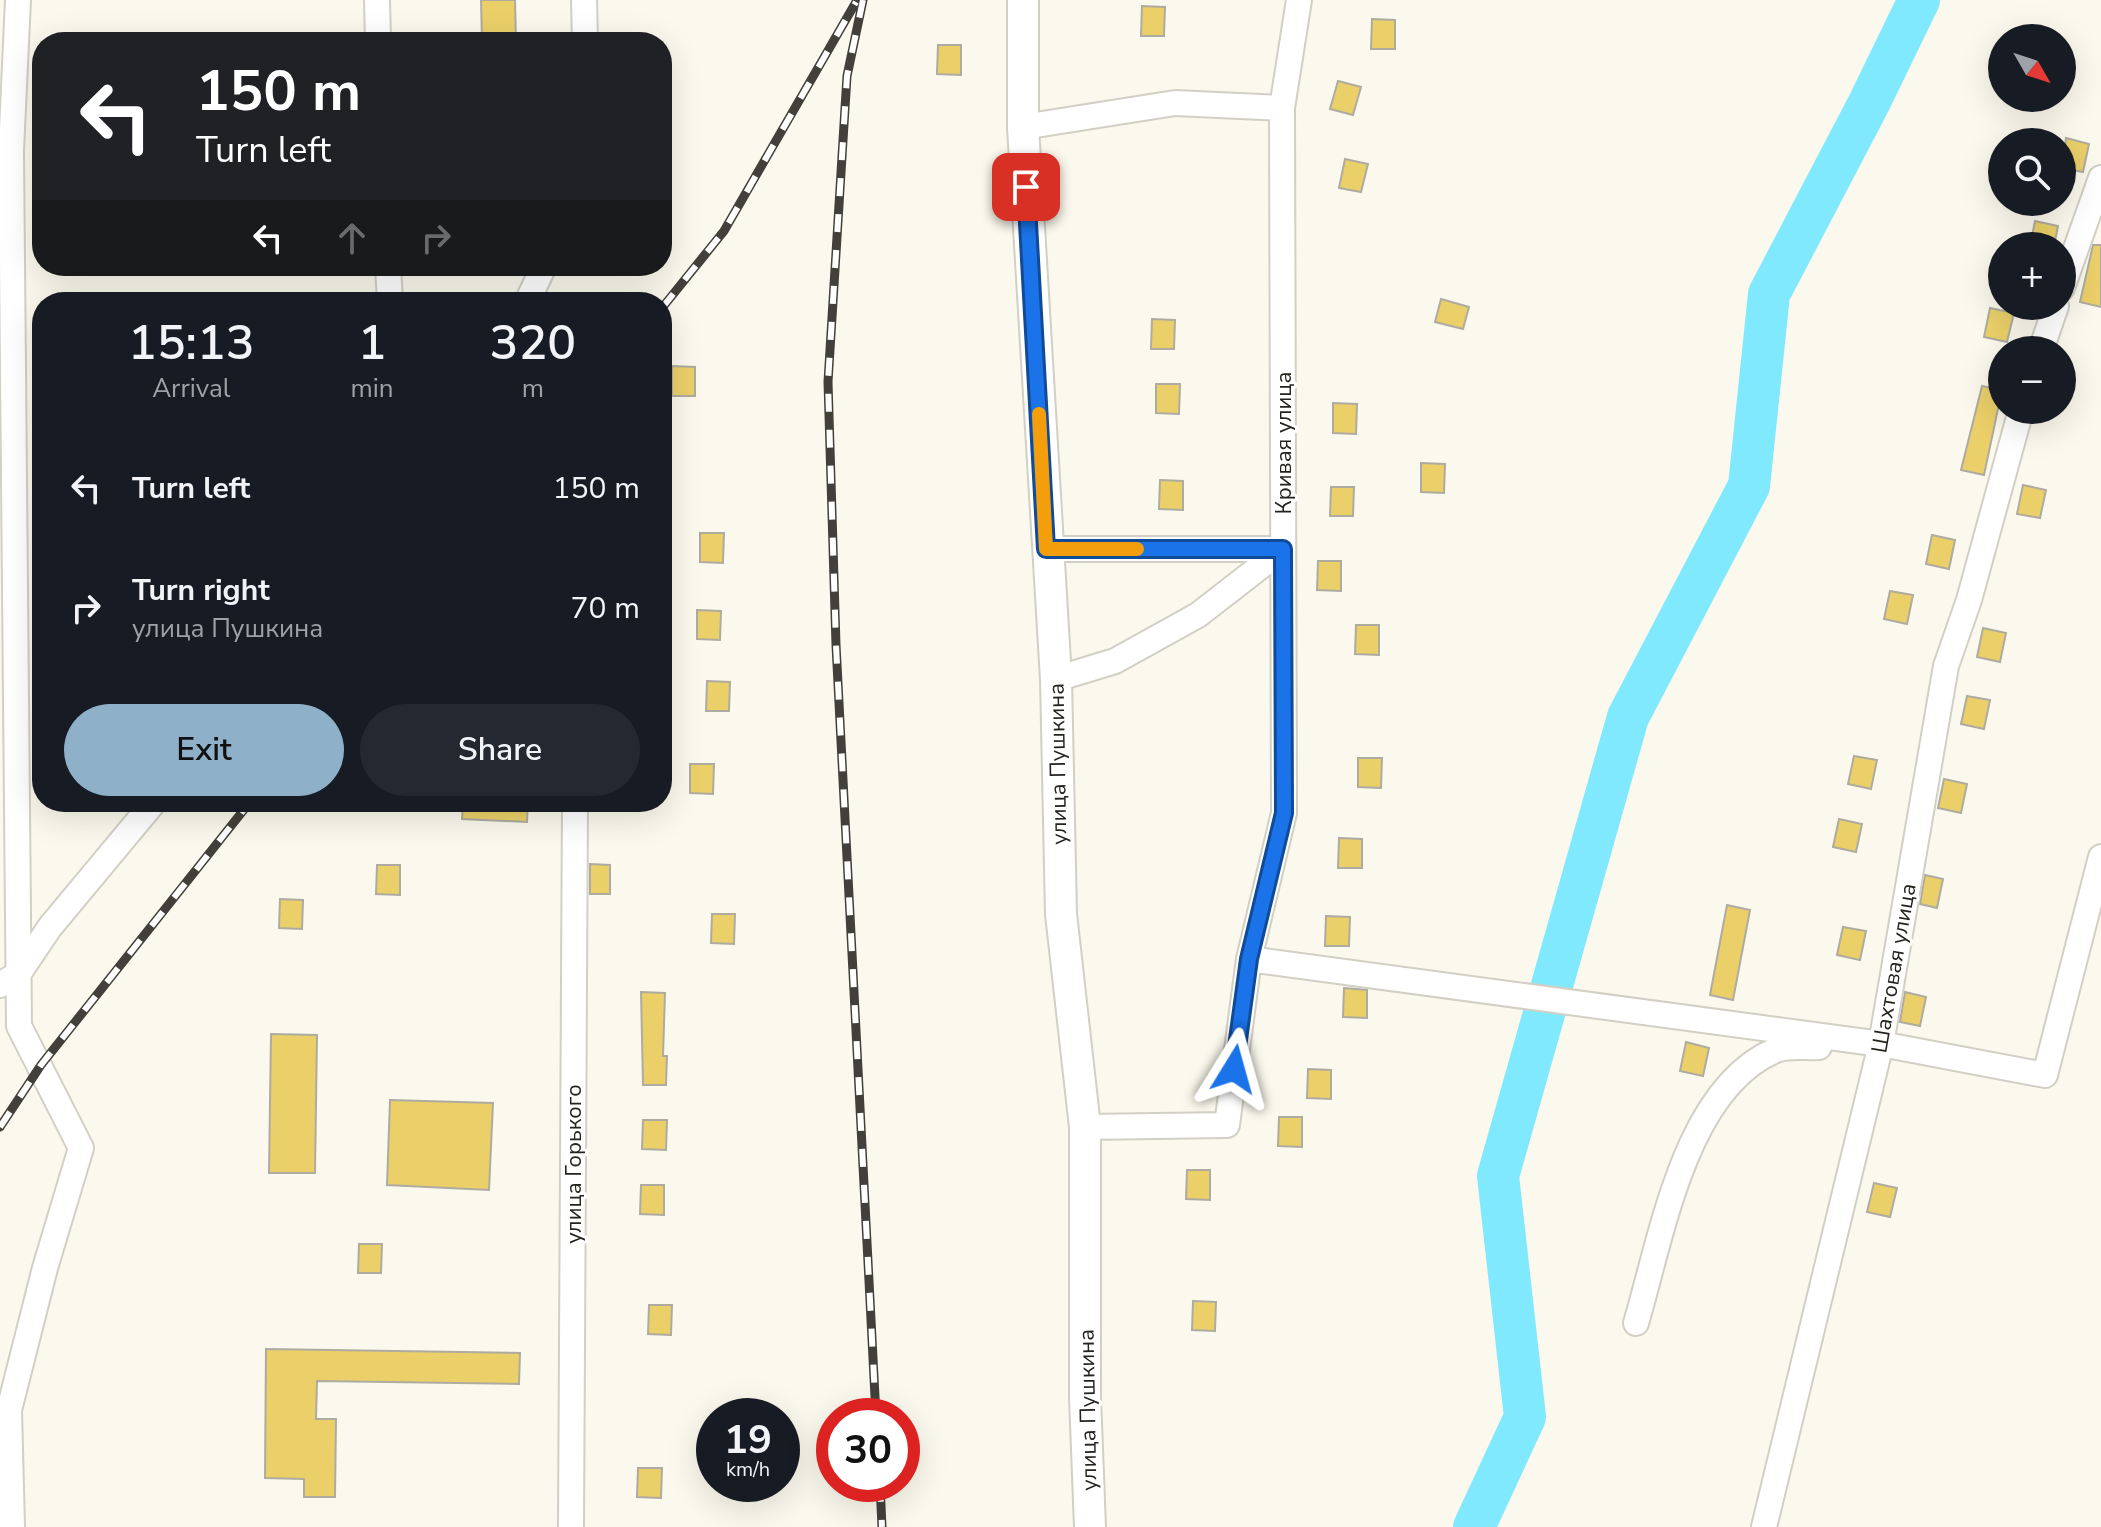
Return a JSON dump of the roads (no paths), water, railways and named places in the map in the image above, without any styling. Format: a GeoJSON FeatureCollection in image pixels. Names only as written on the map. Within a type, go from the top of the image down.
{"type":"FeatureCollection","features":[{"type":"Feature","properties":{"kind":"main road","name":"улица Пушкина"},"geometry":{"type":"LineString","coordinates":[[1023,0],[1023,127],[1056,679],[1061,914],[1085,1127],[1085,1397],[1090,1527]]}},
{"type":"Feature","properties":{"kind":"street"},"geometry":{"type":"LineString","coordinates":[[12,1527],[9,1410],[45,1268],[81,1148],[19,1026],[10,979],[6,150],[18,0]]}},
{"type":"Feature","properties":{"kind":"street"},"geometry":{"type":"LineString","coordinates":[[377,0],[378,32]]}},
{"type":"Feature","properties":{"kind":"street"},"geometry":{"type":"LineString","coordinates":[[584,0],[585,32]]}},
{"type":"Feature","properties":{"kind":"street","name":"Кривая улица"},"geometry":{"type":"LineString","coordinates":[[1085,1127],[1227,1125],[1249,959],[1284,813],[1282,108],[1299,0]]}},
{"type":"Feature","properties":{"kind":"street"},"geometry":{"type":"LineString","coordinates":[[1023,127],[1175,103],[1282,108]]}},
{"type":"Feature","properties":{"kind":"street"},"geometry":{"type":"LineString","coordinates":[[2076,249],[2101,178]]}},
{"type":"Feature","properties":{"kind":"street","name":"Шахтовая улица"},"geometry":{"type":"LineString","coordinates":[[1764,1527],[1881,1044],[1946,666],[1969,600],[2017,424]]}},
{"type":"Feature","properties":{"kind":"street"},"geometry":{"type":"LineString","coordinates":[[1046,549],[1283,549]]}},
{"type":"Feature","properties":{"kind":"street"},"geometry":{"type":"LineString","coordinates":[[1056,679],[1115,661],[1198,615],[1283,549]]}},
{"type":"Feature","properties":{"kind":"street"},"geometry":{"type":"LineString","coordinates":[[10,979],[146,812]]}},
{"type":"Feature","properties":{"kind":"street","name":"улица Горького"},"geometry":{"type":"LineString","coordinates":[[571,1527],[575,812]]}},
{"type":"Feature","properties":{"kind":"street"},"geometry":{"type":"LineString","coordinates":[[1249,959],[1881,1044],[2045,1075],[2101,857]]}},
{"type":"Feature","properties":{"kind":"street"},"geometry":{"type":"LineString","coordinates":[[1636,1323],[1691,1140],[1720,1090],[1751,1064],[1779,1048],[1881,1044]]}},
{"type":"Feature","properties":{"kind":"waterway"},"geometry":{"type":"LineString","coordinates":[[1474,1527],[1525,1417],[1498,1176],[1628,717],[1749,486],[1769,294],[1919,0]]}},
{"type":"Feature","properties":{"kind":"railway"},"geometry":{"type":"LineString","coordinates":[[863,0],[847,76],[828,382],[836,645],[875,1398]]}},
{"type":"Feature","properties":{"kind":"railway"},"geometry":{"type":"LineString","coordinates":[[672,296],[724,231],[856,2]]}},
{"type":"Feature","properties":{"kind":"railway"},"geometry":{"type":"LineString","coordinates":[[0,1127],[41,1065],[242,812]]}},
{"type":"Feature","properties":{"kind":"railway"},"geometry":{"type":"LineString","coordinates":[[881,1502],[882,1527]]}}]}
